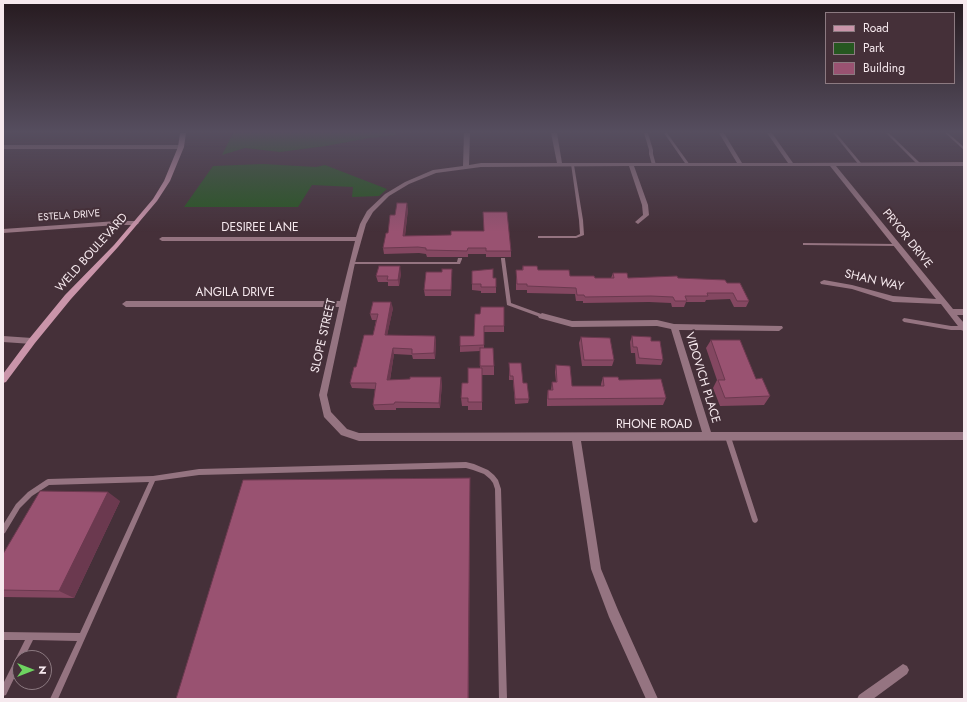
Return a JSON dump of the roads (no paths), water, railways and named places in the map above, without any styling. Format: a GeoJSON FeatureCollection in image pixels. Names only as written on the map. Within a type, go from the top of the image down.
{"type":"FeatureCollection","features":[{"type":"Feature","properties":{"kind":"main road","name":"WELD BOULEVARD"},"geometry":{"type":"LineString","coordinates":[[3,380],[32,341],[68,297],[136,223],[155,200],[167,181],[173,166]]}},
{"type":"Feature","properties":{"kind":"street","name":"SLOPE STREET"},"geometry":{"type":"LineString","coordinates":[[344,432],[327,414],[323,395],[352,262],[363,224],[370,211],[387,195],[407,183],[435,171],[466,166],[489,166]]}},
{"type":"Feature","properties":{"kind":"street"},"geometry":{"type":"LineString","coordinates":[[631,166],[646,210],[646,215],[638,222]]}},
{"type":"Feature","properties":{"kind":"street","name":"PRYOR DRIVE"},"geometry":{"type":"LineString","coordinates":[[833,166],[964,328]]}},
{"type":"Feature","properties":{"kind":"street","name":"ESTELA DRIVE"},"geometry":{"type":"LineString","coordinates":[[3,231],[136,223]]}},
{"type":"Feature","properties":{"kind":"street","name":"DESIREE LANE"},"geometry":{"type":"LineString","coordinates":[[162,239],[358,239]]}},
{"type":"Feature","properties":{"kind":"street","name":"SHAN WAY"},"geometry":{"type":"LineString","coordinates":[[824,282],[852,287],[893,299],[943,302]]}},
{"type":"Feature","properties":{"kind":"street","name":"ANGILA DRIVE"},"geometry":{"type":"LineString","coordinates":[[126,304],[344,304]]}},
{"type":"Feature","properties":{"kind":"street"},"geometry":{"type":"LineString","coordinates":[[951,312],[964,312]]}},
{"type":"Feature","properties":{"kind":"street"},"geometry":{"type":"LineString","coordinates":[[542,316],[572,324],[657,323],[674,327],[779,328]]}},
{"type":"Feature","properties":{"kind":"street","name":"VIDOVICH PLACE"},"geometry":{"type":"LineString","coordinates":[[674,327],[708,437]]}},
{"type":"Feature","properties":{"kind":"street"},"geometry":{"type":"LineString","coordinates":[[3,339],[32,341]]}},
{"type":"Feature","properties":{"kind":"street","name":"RHONE ROAD"},"geometry":{"type":"LineString","coordinates":[[344,432],[359,437],[964,436]]}},
{"type":"Feature","properties":{"kind":"street"},"geometry":{"type":"LineString","coordinates":[[576,437],[596,569],[613,613],[652,699]]}},
{"type":"Feature","properties":{"kind":"street"},"geometry":{"type":"LineString","coordinates":[[863,699],[903,670]]}},
{"type":"Feature","properties":{"kind":"lane"},"geometry":{"type":"LineString","coordinates":[[539,237],[576,237],[582,235],[572,166]]}},
{"type":"Feature","properties":{"kind":"lane"},"geometry":{"type":"LineString","coordinates":[[804,244],[897,245]]}},
{"type":"Feature","properties":{"kind":"lane"},"geometry":{"type":"LineString","coordinates":[[352,262],[458,263],[460,259]]}},
{"type":"Feature","properties":{"kind":"lane"},"geometry":{"type":"LineString","coordinates":[[502,260],[509,304],[542,316]]}},
{"type":"Feature","properties":{"kind":"lane"},"geometry":{"type":"LineString","coordinates":[[904,320],[951,328],[964,328]]}},
{"type":"Feature","properties":{"kind":"lane"},"geometry":{"type":"LineString","coordinates":[[728,437],[755,520]]}},
{"type":"Feature","properties":{"kind":"lane"},"geometry":{"type":"LineString","coordinates":[[3,531],[18,506],[30,494],[48,482],[153,479],[199,472],[458,466],[474,467],[486,472],[496,482],[498,489],[503,699]]}},
{"type":"Feature","properties":{"kind":"lane"},"geometry":{"type":"LineString","coordinates":[[54,699],[81,636],[153,479]]}},
{"type":"Feature","properties":{"kind":"lane"},"geometry":{"type":"LineString","coordinates":[[3,636],[81,636]]}},
{"type":"Feature","properties":{"kind":"lane"},"geometry":{"type":"LineString","coordinates":[[3,692],[31,636]]}}]}
